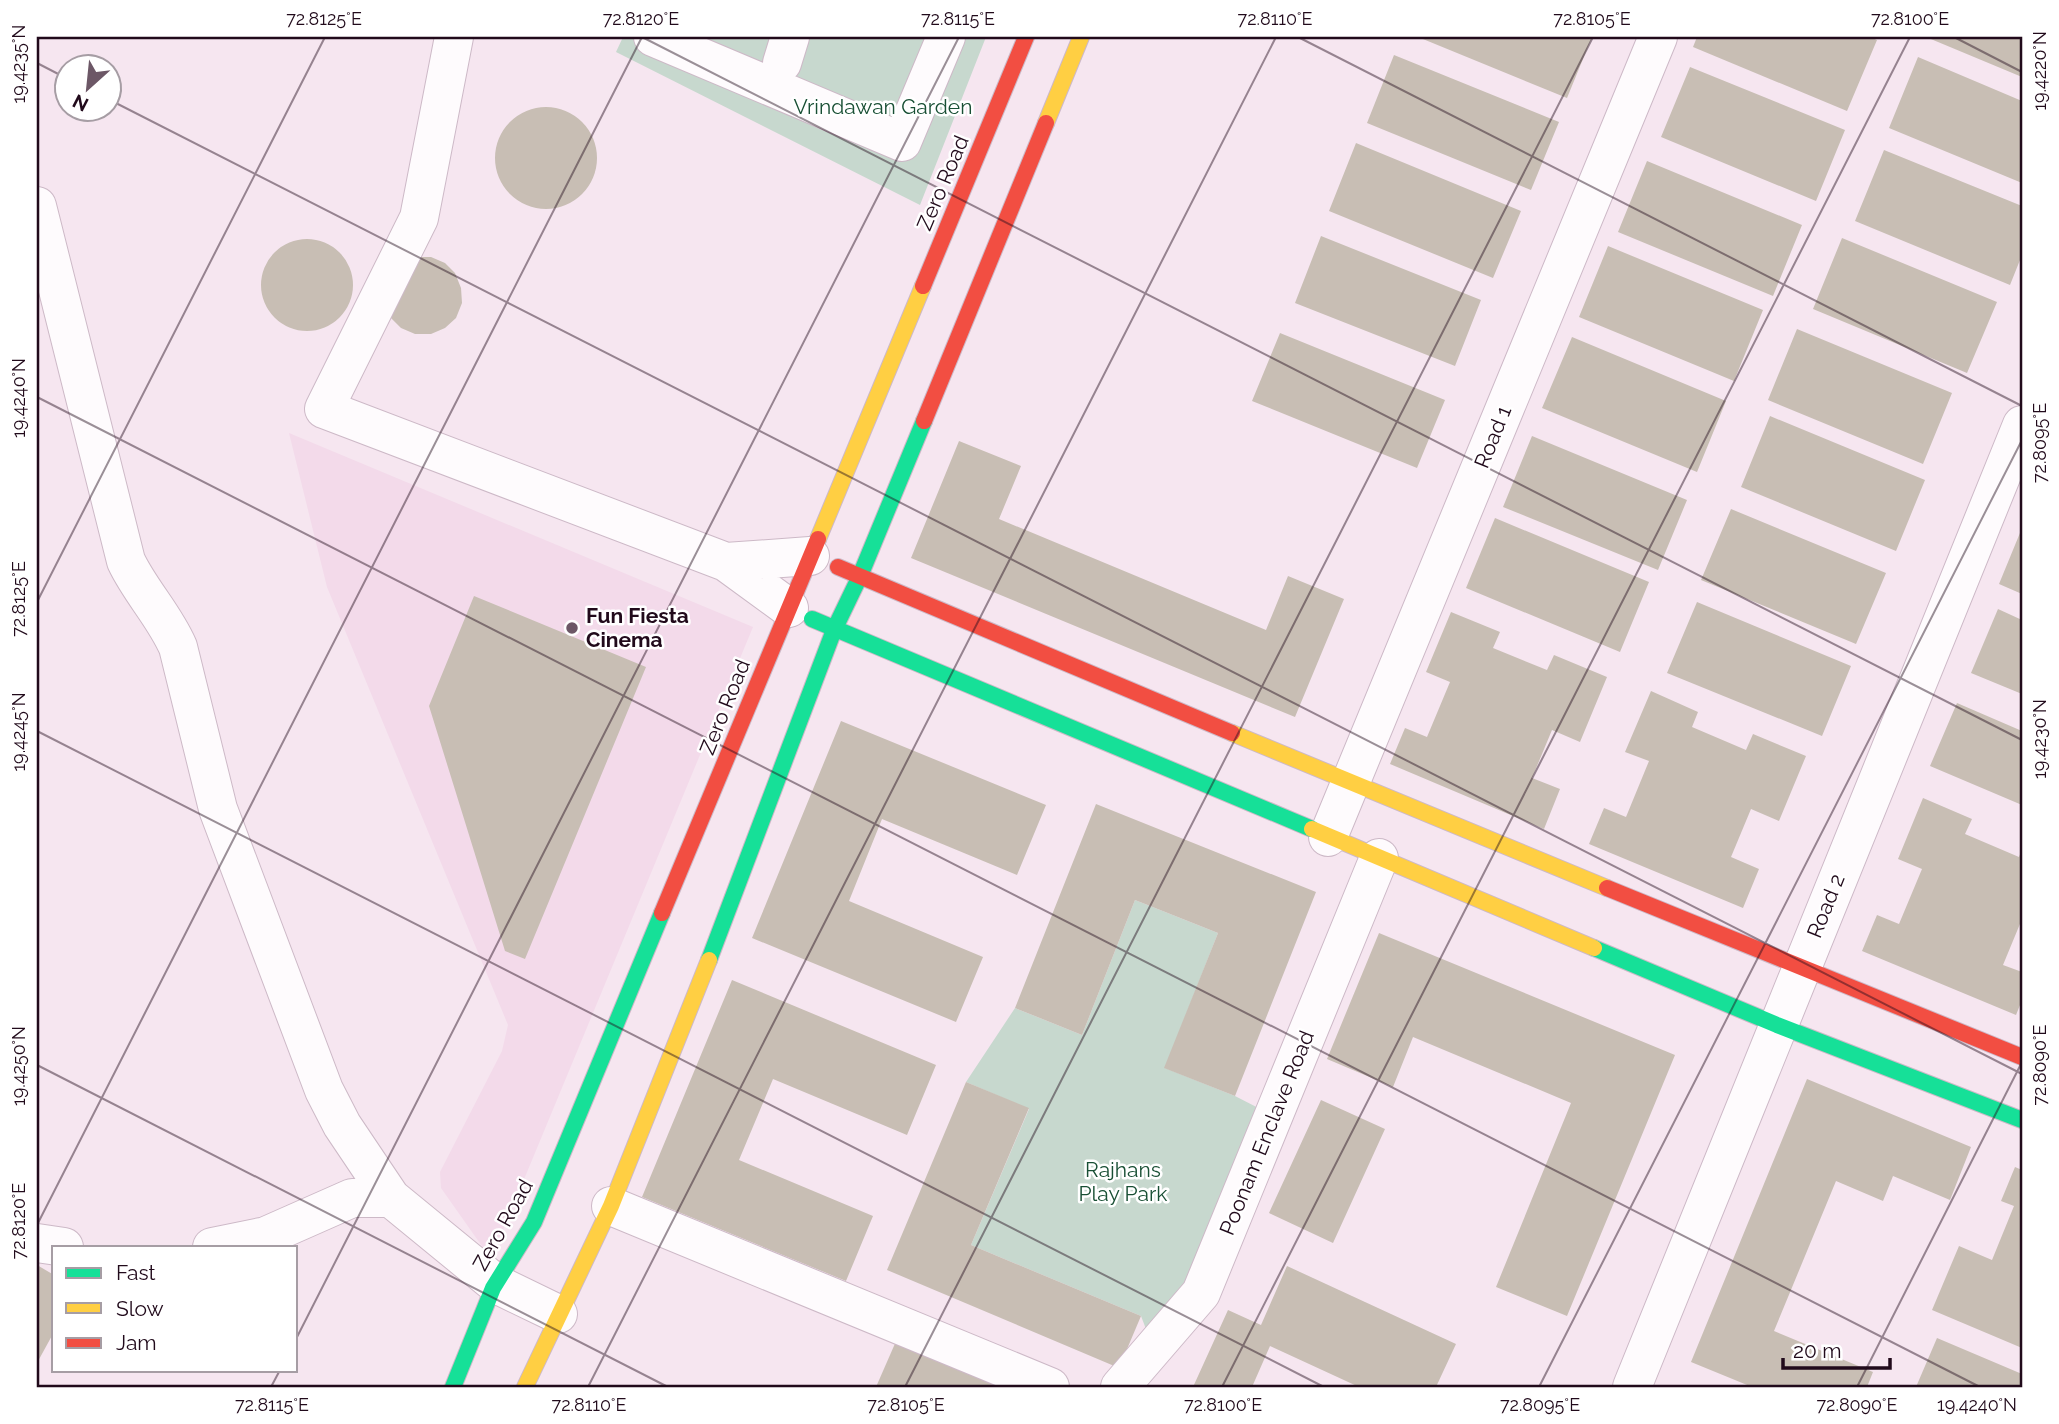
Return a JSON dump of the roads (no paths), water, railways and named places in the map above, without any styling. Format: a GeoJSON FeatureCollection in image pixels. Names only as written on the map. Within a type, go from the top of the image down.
{"type":"FeatureCollection","features":[{"type":"Feature","properties":{"kind":"street"},"geometry":{"type":"LineString","coordinates":[[454,37],[419,218],[324,408],[726,562],[789,608],[834,630],[1777,1025],[2022,1120]]}},
{"type":"Feature","properties":{"kind":"street"},"geometry":{"type":"LineString","coordinates":[[653,37],[902,142],[946,37]]}},
{"type":"Feature","properties":{"kind":"street"},"geometry":{"type":"LineString","coordinates":[[525,1387],[611,1206],[727,900],[834,630],[860,576],[1049,98],[1082,37]]}},
{"type":"Feature","properties":{"kind":"street","name":"Road 1"},"geometry":{"type":"LineString","coordinates":[[1328,837],[1658,37]]}},
{"type":"Feature","properties":{"kind":"street","name":"Zero Road"},"geometry":{"type":"LineString","coordinates":[[453,1387],[487,1301],[534,1222],[684,880],[810,556],[1013,86],[1021,39]]}},
{"type":"Feature","properties":{"kind":"street"},"geometry":{"type":"LineString","coordinates":[[37,206],[126,561],[136,582],[167,623],[178,647],[218,809],[324,1090],[342,1125],[391,1198],[496,1284],[558,1314]]}},
{"type":"Feature","properties":{"kind":"street","name":"Road 2"},"geometry":{"type":"LineString","coordinates":[[1632,1387],[2022,425]]}},
{"type":"Feature","properties":{"kind":"street"},"geometry":{"type":"LineString","coordinates":[[726,562],[810,556],[1350,783],[2022,1057]]}},
{"type":"Feature","properties":{"kind":"street","name":"Poonam Enclave Road"},"geometry":{"type":"LineString","coordinates":[[1120,1387],[1201,1293],[1379,858]]}},
{"type":"Feature","properties":{"kind":"street"},"geometry":{"type":"LineString","coordinates":[[217,1246],[266,1236],[352,1198],[391,1198]]}},
{"type":"Feature","properties":{"kind":"street"},"geometry":{"type":"LineString","coordinates":[[611,1206],[1049,1387]]}},
{"type":"Feature","properties":{"kind":"street"},"geometry":{"type":"LineString","coordinates":[[37,1243],[57,1246]]}},
{"type":"Feature","properties":{"kind":"place","name":"Fun Fiesta Cinema"},"geometry":{"type":"Point","coordinates":[572,628]}},
{"type":"Feature","properties":{"kind":"park label","name":"Vrindawan Garden"},"geometry":{"type":"Point","coordinates":[883,107]}},
{"type":"Feature","properties":{"kind":"park label","name":"Rajhans Play Park"},"geometry":{"type":"Point","coordinates":[1123,1182]}}]}
